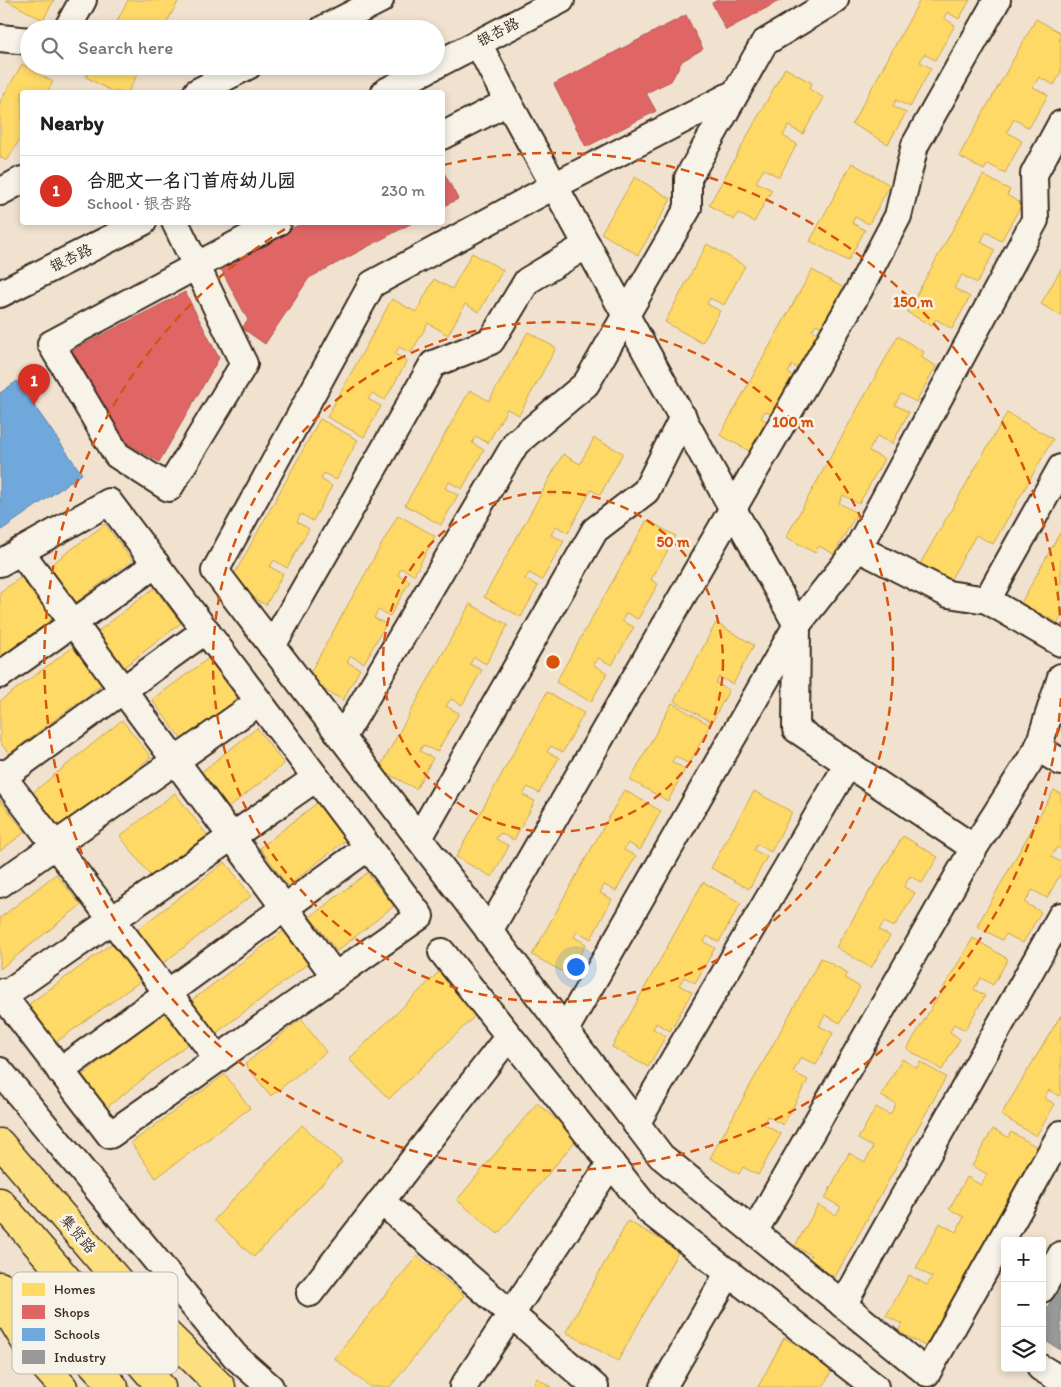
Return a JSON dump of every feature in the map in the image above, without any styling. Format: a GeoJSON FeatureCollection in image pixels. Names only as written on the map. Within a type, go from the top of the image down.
{"type":"FeatureCollection","features":[{"type":"Feature","properties":{"kind":"highway","name":"集贤路"},"geometry":{"type":"LineString","coordinates":[[0,1143],[111,1272]]}},
{"type":"Feature","properties":{"kind":"highway"},"geometry":{"type":"LineString","coordinates":[[0,1202],[61,1272]]}},
{"type":"Feature","properties":{"kind":"highway"},"geometry":{"type":"LineString","coordinates":[[0,1286],[12,1292]]}},
{"type":"Feature","properties":{"kind":"highway"},"geometry":{"type":"LineString","coordinates":[[0,1300],[12,1320]]}},
{"type":"Feature","properties":{"kind":"highway","name":"集贤路"},"geometry":{"type":"LineString","coordinates":[[178,1345],[221,1387]]}},
{"type":"Feature","properties":{"kind":"highway"},"geometry":{"type":"LineString","coordinates":[[52,1374],[64,1387]]}},
{"type":"Feature","properties":{"kind":"highway"},"geometry":{"type":"LineString","coordinates":[[102,1374],[114,1387]]}},
{"type":"Feature","properties":{"kind":"highway"},"geometry":{"type":"LineString","coordinates":[[150,1374],[161,1387]]}},
{"type":"Feature","properties":{"kind":"street"},"geometry":{"type":"LineString","coordinates":[[72,20],[83,0]]}},
{"type":"Feature","properties":{"kind":"street"},"geometry":{"type":"LineString","coordinates":[[340,20],[379,0]]}},
{"type":"Feature","properties":{"kind":"street","name":"银杏路"},"geometry":{"type":"LineString","coordinates":[[445,61],[561,0]]}},
{"type":"Feature","properties":{"kind":"street"},"geometry":{"type":"LineString","coordinates":[[342,738],[516,443],[586,384],[688,208],[688,178],[764,43],[835,0]]}},
{"type":"Feature","properties":{"kind":"street"},"geometry":{"type":"LineString","coordinates":[[489,931],[859,290],[898,216],[915,145],[996,0]]}},
{"type":"Feature","properties":{"kind":"street"},"geometry":{"type":"LineString","coordinates":[[0,38],[20,41]]}},
{"type":"Feature","properties":{"kind":"street"},"geometry":{"type":"LineString","coordinates":[[478,43],[554,186],[797,625],[796,729],[974,848]]}},
{"type":"Feature","properties":{"kind":"street"},"geometry":{"type":"LineString","coordinates":[[200,90],[230,75]]}},
{"type":"Feature","properties":{"kind":"street","name":"银杏路"},"geometry":{"type":"LineString","coordinates":[[390,90],[418,75]]}},
{"type":"Feature","properties":{"kind":"street"},"geometry":{"type":"LineString","coordinates":[[735,93],[554,186],[372,284],[215,571],[661,1156],[927,1373],[1061,1134]]}},
{"type":"Feature","properties":{"kind":"street"},"geometry":{"type":"LineString","coordinates":[[445,134],[508,102]]}},
{"type":"Feature","properties":{"kind":"street"},"geometry":{"type":"LineString","coordinates":[[565,1030],[797,625],[858,548],[1035,220],[1034,174],[1061,124]]}},
{"type":"Feature","properties":{"kind":"street"},"geometry":{"type":"LineString","coordinates":[[0,192],[20,181]]}},
{"type":"Feature","properties":{"kind":"street","name":"银杏路"},"geometry":{"type":"LineString","coordinates":[[0,294],[137,225]]}},
{"type":"Feature","properties":{"kind":"street"},"geometry":{"type":"LineString","coordinates":[[177,225],[197,265],[244,364],[169,488],[116,455],[51,344],[197,265],[272,225]]}},
{"type":"Feature","properties":{"kind":"street"},"geometry":{"type":"LineString","coordinates":[[272,646],[433,364],[491,341],[527,281],[587,245]]}},
{"type":"Feature","properties":{"kind":"street"},"geometry":{"type":"LineString","coordinates":[[419,838],[595,530],[646,491],[683,417]]}},
{"type":"Feature","properties":{"kind":"street"},"geometry":{"type":"LineString","coordinates":[[987,600],[1061,468]]}},
{"type":"Feature","properties":{"kind":"street"},"geometry":{"type":"LineString","coordinates":[[316,778],[232,836],[112,920],[1,994],[110,1135],[420,916],[367,848],[316,778],[206,630],[109,502],[10,557],[74,623],[123,690],[232,836],[335,976]]}},
{"type":"Feature","properties":{"kind":"street"},"geometry":{"type":"LineString","coordinates":[[858,548],[948,594],[987,600],[1061,643]]}},
{"type":"Feature","properties":{"kind":"street"},"geometry":{"type":"LineString","coordinates":[[0,676],[156,564]]}},
{"type":"Feature","properties":{"kind":"street"},"geometry":{"type":"LineString","coordinates":[[206,630],[1,776],[218,1059]]}},
{"type":"Feature","properties":{"kind":"street"},"geometry":{"type":"LineString","coordinates":[[754,1232],[974,848],[1038,748],[1061,677]]}},
{"type":"Feature","properties":{"kind":"street"},"geometry":{"type":"LineString","coordinates":[[0,884],[259,702]]}},
{"type":"Feature","properties":{"kind":"street"},"geometry":{"type":"LineString","coordinates":[[1038,748],[1061,762]]}},
{"type":"Feature","properties":{"kind":"street"},"geometry":{"type":"LineString","coordinates":[[636,1124],[848,764]]}},
{"type":"Feature","properties":{"kind":"street"},"geometry":{"type":"LineString","coordinates":[[60,1071],[367,848]]}},
{"type":"Feature","properties":{"kind":"street"},"geometry":{"type":"LineString","coordinates":[[844,1305],[1061,916]]}},
{"type":"Feature","properties":{"kind":"street"},"geometry":{"type":"LineString","coordinates":[[442,952],[649,1211],[875,1387]]}},
{"type":"Feature","properties":{"kind":"street"},"geometry":{"type":"LineString","coordinates":[[310,1293],[509,1036]]}},
{"type":"Feature","properties":{"kind":"street"},"geometry":{"type":"LineString","coordinates":[[0,1071],[166,1272]]}},
{"type":"Feature","properties":{"kind":"street"},"geometry":{"type":"LineString","coordinates":[[463,1387],[612,1163]]}},
{"type":"Feature","properties":{"kind":"street"},"geometry":{"type":"LineString","coordinates":[[381,1201],[594,1387]]}},
{"type":"Feature","properties":{"kind":"street"},"geometry":{"type":"LineString","coordinates":[[1046,1282],[1061,1255]]}},
{"type":"Feature","properties":{"kind":"street"},"geometry":{"type":"LineString","coordinates":[[663,1387],[729,1272]]}},
{"type":"Feature","properties":{"kind":"street"},"geometry":{"type":"LineString","coordinates":[[178,1287],[235,1356],[270,1387]]}},
{"type":"Feature","properties":{"kind":"street"},"geometry":{"type":"LineString","coordinates":[[1046,1371],[1061,1380]]}},
{"type":"Feature","properties":{"kind":"building: Homes"},"geometry":{"type":"Polygon","coordinates":[[[6,0],[54,0],[43,20],[6,0]]]}},
{"type":"Feature","properties":{"kind":"building: Homes"},"geometry":{"type":"Polygon","coordinates":[[[128,0],[179,0],[168,20],[118,20],[128,0]]]}},
{"type":"Feature","properties":{"kind":"building: Homes"},"geometry":{"type":"Polygon","coordinates":[[[920,0],[970,0],[959,19],[947,12],[944,18],[955,25],[935,60],[924,54],[920,62],[931,68],[910,107],[896,100],[893,106],[906,113],[888,144],[852,124],[920,0]]]}},
{"type":"Feature","properties":{"kind":"building: Homes"},"geometry":{"type":"Polygon","coordinates":[[[1036,19],[1061,33],[1059,40],[1061,41],[1061,72],[1054,85],[1039,77],[1033,87],[1048,95],[1029,128],[1014,119],[1007,132],[1022,141],[1005,173],[988,164],[984,170],[959,156],[1036,19]]]}},
{"type":"Feature","properties":{"kind":"building: Homes"},"geometry":{"type":"Polygon","coordinates":[[[20,67],[20,75],[41,75],[53,82],[48,90],[20,90],[20,138],[7,161],[0,157],[0,102],[20,67]]]}},
{"type":"Feature","properties":{"kind":"building: Homes"},"geometry":{"type":"Polygon","coordinates":[[[785,68],[812,83],[809,89],[824,98],[803,134],[788,126],[783,136],[797,144],[779,177],[764,169],[756,182],[772,190],[754,222],[738,213],[734,220],[709,205],[785,68]]]}},
{"type":"Feature","properties":{"kind":"building: Homes"},"geometry":{"type":"Polygon","coordinates":[[[87,75],[137,75],[129,90],[109,90],[86,77],[87,75]]]}},
{"type":"Feature","properties":{"kind":"building: Homes"},"geometry":{"type":"Polygon","coordinates":[[[852,163],[890,185],[869,224],[855,217],[852,223],[865,230],[848,261],[810,241],[852,163]]]}},
{"type":"Feature","properties":{"kind":"building: Homes"},"geometry":{"type":"Polygon","coordinates":[[[983,175],[1010,190],[1007,195],[1022,204],[1001,241],[986,232],[981,242],[995,250],[977,283],[962,275],[954,288],[970,297],[952,329],[936,319],[932,326],[907,312],[983,175]]]}},
{"type":"Feature","properties":{"kind":"building: Homes"},"geometry":{"type":"Polygon","coordinates":[[[635,177],[671,199],[638,255],[601,233],[635,177]]]}},
{"type":"Feature","properties":{"kind":"building: Homes"},"geometry":{"type":"Polygon","coordinates":[[[707,244],[745,266],[724,305],[710,298],[707,304],[720,311],[702,343],[665,322],[707,244]]]}},
{"type":"Feature","properties":{"kind":"building: Homes"},"geometry":{"type":"Polygon","coordinates":[[[472,253],[503,270],[479,312],[465,304],[448,335],[428,323],[411,353],[399,347],[395,354],[407,361],[385,400],[372,393],[368,399],[381,406],[364,437],[327,417],[392,299],[416,312],[434,279],[452,289],[472,253]]]}},
{"type":"Feature","properties":{"kind":"building: Homes"},"geometry":{"type":"Polygon","coordinates":[[[1061,269],[1061,316],[1041,304],[1061,269]]]}},
{"type":"Feature","properties":{"kind":"building: Homes"},"geometry":{"type":"Polygon","coordinates":[[[812,270],[849,291],[827,330],[816,324],[812,330],[823,336],[804,372],[792,365],[788,373],[800,380],[778,419],[765,411],[761,418],[774,425],[757,455],[720,435],[812,270]]]}},
{"type":"Feature","properties":{"kind":"building: Homes"},"geometry":{"type":"Polygon","coordinates":[[[528,332],[556,348],[519,415],[507,409],[488,443],[476,436],[472,443],[484,450],[462,489],[449,482],[445,488],[458,495],[441,525],[405,505],[470,390],[489,401],[528,332]]]}},
{"type":"Feature","properties":{"kind":"building: Homes"},"geometry":{"type":"Polygon","coordinates":[[[898,336],[924,352],[921,357],[936,366],[916,402],[901,394],[895,405],[909,412],[892,444],[877,436],[869,451],[884,459],[859,504],[843,495],[839,503],[857,513],[834,554],[819,546],[815,553],[786,537],[898,336]]]}},
{"type":"Feature","properties":{"kind":"building: Homes"},"geometry":{"type":"Polygon","coordinates":[[[1007,413],[1053,439],[993,544],[976,535],[949,582],[920,564],[1007,413]]]}},
{"type":"Feature","properties":{"kind":"building: Homes"},"geometry":{"type":"Polygon","coordinates":[[[320,419],[358,440],[336,480],[324,473],[321,479],[332,486],[313,521],[301,514],[297,522],[309,529],[287,568],[274,560],[270,567],[283,574],[266,605],[229,584],[320,419]]]}},
{"type":"Feature","properties":{"kind":"building: Homes"},"geometry":{"type":"Polygon","coordinates":[[[594,438],[623,453],[600,495],[591,490],[568,533],[556,526],[551,535],[564,541],[542,580],[529,573],[525,579],[538,586],[521,617],[484,597],[563,454],[580,464],[594,438]]]}},
{"type":"Feature","properties":{"kind":"building: Homes"},"geometry":{"type":"Polygon","coordinates":[[[398,515],[435,536],[414,575],[401,568],[398,575],[410,581],[390,616],[378,610],[374,618],[386,624],[364,663],[351,656],[347,662],[360,669],[343,700],[306,680],[398,515]]]}},
{"type":"Feature","properties":{"kind":"building: Homes"},"geometry":{"type":"Polygon","coordinates":[[[647,520],[676,536],[651,580],[658,584],[638,619],[626,613],[622,621],[634,627],[612,665],[598,658],[594,665],[607,673],[591,702],[556,682],[647,520]]]}},
{"type":"Feature","properties":{"kind":"building: Homes"},"geometry":{"type":"Polygon","coordinates":[[[105,524],[132,560],[71,606],[44,570],[105,524]]]}},
{"type":"Feature","properties":{"kind":"building: Homes"},"geometry":{"type":"Polygon","coordinates":[[[1061,531],[1061,617],[1058,623],[1021,603],[1061,531]]]}},
{"type":"Feature","properties":{"kind":"building: Homes"},"geometry":{"type":"Polygon","coordinates":[[[23,576],[54,618],[0,657],[0,592],[23,576]]]}},
{"type":"Feature","properties":{"kind":"building: Homes"},"geometry":{"type":"Polygon","coordinates":[[[154,588],[181,623],[123,668],[96,633],[154,588]]]}},
{"type":"Feature","properties":{"kind":"building: Homes"},"geometry":{"type":"Polygon","coordinates":[[[470,604],[508,625],[486,664],[474,657],[470,664],[482,670],[462,705],[451,699],[446,706],[459,713],[437,752],[423,745],[420,751],[433,758],[416,789],[379,769],[470,604]]]}},
{"type":"Feature","properties":{"kind":"building: Homes"},"geometry":{"type":"Polygon","coordinates":[[[716,623],[754,645],[733,684],[719,677],[716,683],[729,690],[712,722],[674,701],[716,623]]]}},
{"type":"Feature","properties":{"kind":"building: Homes"},"geometry":{"type":"Polygon","coordinates":[[[76,645],[104,683],[9,754],[0,742],[0,701],[76,645]]]}},
{"type":"Feature","properties":{"kind":"building: Homes"},"geometry":{"type":"Polygon","coordinates":[[[209,658],[239,698],[182,740],[152,700],[209,658]]]}},
{"type":"Feature","properties":{"kind":"building: Homes"},"geometry":{"type":"Polygon","coordinates":[[[547,692],[584,713],[563,752],[551,746],[547,752],[559,758],[539,793],[528,787],[523,795],[535,801],[514,840],[500,833],[496,839],[509,846],[492,877],[456,857],[547,692]]]}},
{"type":"Feature","properties":{"kind":"building: Homes"},"geometry":{"type":"Polygon","coordinates":[[[672,703],[710,725],[689,764],[675,756],[672,762],[685,769],[668,801],[630,780],[672,703]]]}},
{"type":"Feature","properties":{"kind":"building: Homes"},"geometry":{"type":"Polygon","coordinates":[[[122,720],[151,757],[60,831],[31,794],[122,720]]]}},
{"type":"Feature","properties":{"kind":"building: Homes"},"geometry":{"type":"Polygon","coordinates":[[[257,728],[284,764],[228,808],[200,773],[257,728]]]}},
{"type":"Feature","properties":{"kind":"building: Homes"},"geometry":{"type":"Polygon","coordinates":[[[624,790],[661,811],[640,850],[628,843],[624,850],[636,856],[616,891],[604,885],[600,893],[612,899],[591,939],[577,931],[574,937],[586,944],[569,975],[532,955],[624,790]]]}},
{"type":"Feature","properties":{"kind":"building: Homes"},"geometry":{"type":"Polygon","coordinates":[[[1054,790],[1061,794],[1061,849],[1057,847],[1051,857],[1061,862],[1061,873],[1047,898],[1032,890],[1025,903],[1041,912],[1023,943],[1006,934],[1002,940],[977,926],[1054,790]]]}},
{"type":"Feature","properties":{"kind":"building: Homes"},"geometry":{"type":"Polygon","coordinates":[[[754,791],[792,812],[771,852],[757,844],[754,850],[767,857],[749,889],[711,868],[754,791]]]}},
{"type":"Feature","properties":{"kind":"building: Homes"},"geometry":{"type":"Polygon","coordinates":[[[175,793],[207,835],[152,878],[120,836],[175,793]]]}},
{"type":"Feature","properties":{"kind":"building: Homes"},"geometry":{"type":"Polygon","coordinates":[[[0,800],[25,832],[0,851],[0,800]]]}},
{"type":"Feature","properties":{"kind":"building: Homes"},"geometry":{"type":"Polygon","coordinates":[[[317,803],[346,840],[288,886],[260,848],[317,803]]]}},
{"type":"Feature","properties":{"kind":"building: Homes"},"geometry":{"type":"Polygon","coordinates":[[[903,836],[938,857],[922,883],[910,876],[904,887],[915,893],[894,927],[884,922],[879,930],[890,936],[871,968],[836,947],[903,836]]]}},
{"type":"Feature","properties":{"kind":"building: Homes"},"geometry":{"type":"Polygon","coordinates":[[[225,862],[251,896],[158,967],[133,933],[225,862]]]}},
{"type":"Feature","properties":{"kind":"building: Homes"},"geometry":{"type":"Polygon","coordinates":[[[367,873],[394,906],[337,951],[310,917],[367,873]]]}},
{"type":"Feature","properties":{"kind":"building: Homes"},"geometry":{"type":"Polygon","coordinates":[[[56,874],[81,905],[0,969],[0,918],[56,874]]]}},
{"type":"Feature","properties":{"kind":"building: Homes"},"geometry":{"type":"Polygon","coordinates":[[[703,882],[741,903],[719,942],[707,936],[704,942],[715,948],[695,983],[684,977],[679,985],[692,992],[670,1031],[656,1023],[653,1029],[666,1036],[648,1067],[612,1047],[703,882]]]}},
{"type":"Feature","properties":{"kind":"building: Homes"},"geometry":{"type":"Polygon","coordinates":[[[286,929],[310,962],[215,1034],[191,1001],[286,929]]]}},
{"type":"Feature","properties":{"kind":"building: Homes"},"geometry":{"type":"Polygon","coordinates":[[[973,938],[1008,959],[993,985],[981,978],[974,989],[985,996],[965,1030],[954,1024],[950,1032],[960,1039],[942,1070],[907,1049],[973,938]]]}},
{"type":"Feature","properties":{"kind":"building: Homes"},"geometry":{"type":"Polygon","coordinates":[[[114,942],[142,980],[52,1045],[25,1007],[114,942]]]}},
{"type":"Feature","properties":{"kind":"building: Homes"},"geometry":{"type":"Polygon","coordinates":[[[821,958],[848,973],[845,978],[860,987],[840,1023],[825,1015],[819,1026],[833,1033],[816,1065],[801,1057],[793,1072],[808,1080],[783,1125],[767,1116],[763,1124],[781,1134],[758,1175],[743,1167],[739,1174],[710,1158],[821,958]]]}},
{"type":"Feature","properties":{"kind":"building: Homes"},"geometry":{"type":"Polygon","coordinates":[[[439,972],[478,1013],[389,1099],[349,1059],[439,972]]]}},
{"type":"Feature","properties":{"kind":"building: Homes"},"geometry":{"type":"Polygon","coordinates":[[[169,1007],[194,1039],[101,1112],[76,1080],[169,1007]]]}},
{"type":"Feature","properties":{"kind":"building: Homes"},"geometry":{"type":"Polygon","coordinates":[[[1061,1015],[1061,1093],[1059,1096],[1049,1090],[1044,1098],[1055,1104],[1036,1136],[1001,1115],[1061,1015]]]}},
{"type":"Feature","properties":{"kind":"building: Homes"},"geometry":{"type":"Polygon","coordinates":[[[301,1019],[326,1052],[271,1096],[245,1064],[301,1019]]]}},
{"type":"Feature","properties":{"kind":"building: Homes"},"geometry":{"type":"Polygon","coordinates":[[[902,1059],[917,1068],[920,1062],[946,1077],[835,1277],[807,1261],[811,1255],[795,1246],[818,1205],[836,1215],[841,1207],[825,1198],[849,1153],[865,1162],[873,1147],[858,1139],[876,1107],[890,1115],[896,1104],[881,1096],[902,1059]]]}},
{"type":"Feature","properties":{"kind":"building: Homes"},"geometry":{"type":"Polygon","coordinates":[[[225,1074],[250,1108],[156,1178],[131,1143],[225,1074]]]}},
{"type":"Feature","properties":{"kind":"building: Homes"},"geometry":{"type":"Polygon","coordinates":[[[537,1103],[578,1138],[498,1234],[457,1200],[537,1103]]]}},
{"type":"Feature","properties":{"kind":"building: Homes"},"geometry":{"type":"Polygon","coordinates":[[[302,1125],[342,1162],[254,1257],[214,1220],[302,1125]]]}},
{"type":"Feature","properties":{"kind":"building: Homes"},"geometry":{"type":"Polygon","coordinates":[[[993,1129],[1008,1137],[1011,1132],[1037,1147],[926,1347],[898,1331],[902,1324],[886,1316],[909,1275],[927,1285],[932,1277],[916,1268],[940,1223],[956,1232],[964,1217],[949,1209],[967,1177],[981,1185],[987,1174],[972,1166],[993,1129]]]}},
{"type":"Feature","properties":{"kind":"building: Homes"},"geometry":{"type":"Polygon","coordinates":[[[628,1221],[679,1250],[618,1361],[566,1332],[628,1221]]]}},
{"type":"Feature","properties":{"kind":"building: Homes"},"geometry":{"type":"Polygon","coordinates":[[[417,1256],[464,1295],[390,1387],[370,1387],[334,1358],[417,1256]]]}},
{"type":"Feature","properties":{"kind":"building: Homes"},"geometry":{"type":"Polygon","coordinates":[[[784,1338],[835,1364],[823,1387],[758,1387],[784,1338]]]}},
{"type":"Feature","properties":{"kind":"building: Homes"},"geometry":{"type":"Polygon","coordinates":[[[537,1378],[551,1387],[532,1387],[537,1378]]]}},
{"type":"Feature","properties":{"kind":"building: Shops"},"geometry":{"type":"Polygon","coordinates":[[[718,0],[781,0],[726,30],[712,3],[718,0]]]}},
{"type":"Feature","properties":{"kind":"building: Shops"},"geometry":{"type":"Polygon","coordinates":[[[686,15],[703,49],[682,61],[671,81],[646,93],[656,111],[586,147],[554,84],[686,15]]]}},
{"type":"Feature","properties":{"kind":"building: Shops"},"geometry":{"type":"Polygon","coordinates":[[[445,175],[458,199],[445,206],[445,175]]]}},
{"type":"Feature","properties":{"kind":"building: Shops"},"geometry":{"type":"Polygon","coordinates":[[[298,225],[408,225],[309,278],[265,344],[242,328],[248,320],[220,267],[298,225]]]}},
{"type":"Feature","properties":{"kind":"building: Shops"},"geometry":{"type":"Polygon","coordinates":[[[185,292],[219,358],[159,462],[115,436],[71,351],[185,292]]]}},
{"type":"Feature","properties":{"kind":"building: Schools"},"geometry":{"type":"Polygon","coordinates":[[[17,381],[82,474],[0,531],[0,393],[17,381]]]}},
{"type":"Feature","properties":{"kind":"building: Industry"},"geometry":{"type":"Polygon","coordinates":[[[1061,1283],[1061,1350],[1046,1341],[1046,1310],[1061,1283]]]}},
{"type":"Feature","properties":{"kind":"place","name":"合肥文一名门首府幼儿园"},"geometry":{"type":"Point","coordinates":[34,405]}}]}
